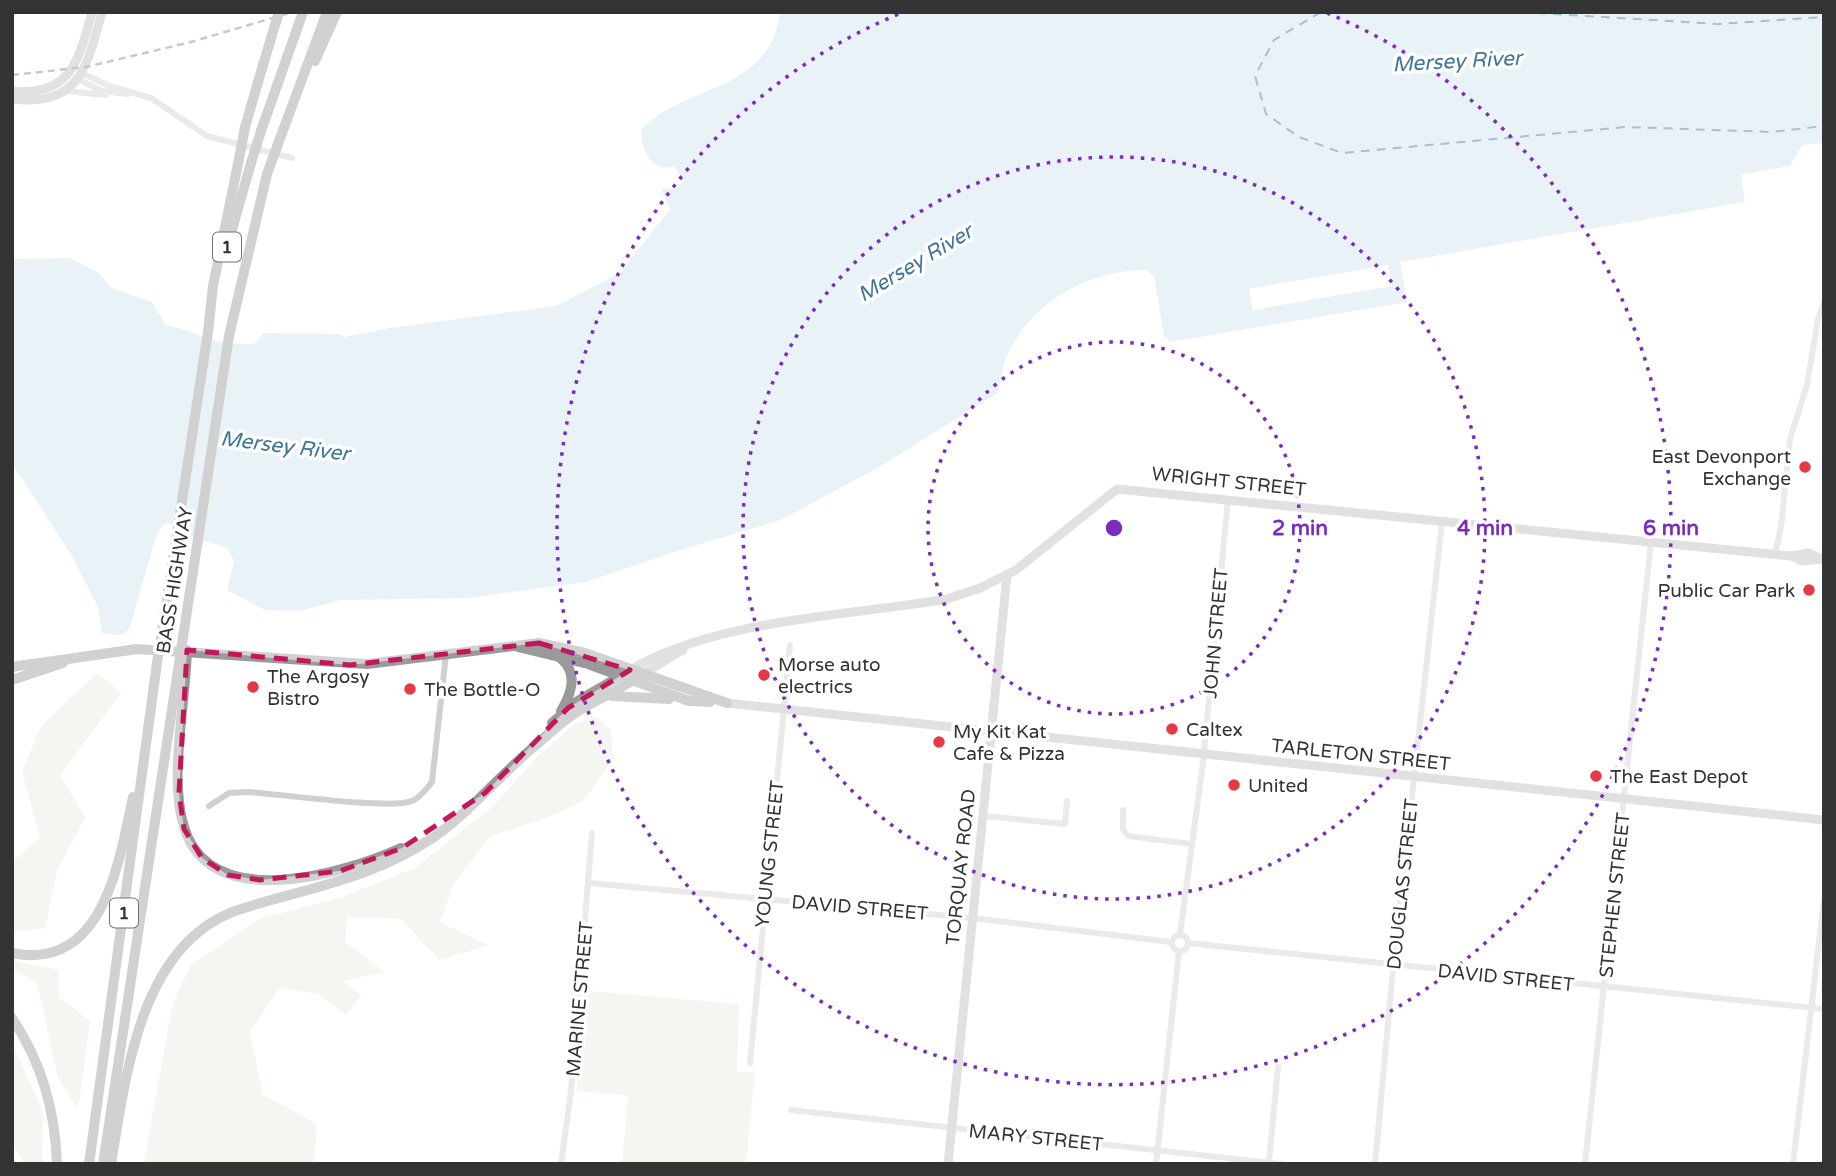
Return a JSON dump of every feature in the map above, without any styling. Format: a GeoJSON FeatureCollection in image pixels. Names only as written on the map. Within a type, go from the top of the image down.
{"type":"FeatureCollection","features":[{"type":"Feature","properties":{"kind":"highway"},"geometry":{"type":"LineString","coordinates":[[208,332],[213,286],[246,127],[279,12]]}},
{"type":"Feature","properties":{"kind":"highway","name":"BASS HIGHWAY"},"geometry":{"type":"LineString","coordinates":[[89,1164],[158,663],[208,332],[251,163],[303,12]]}},
{"type":"Feature","properties":{"kind":"highway","name":"BASS HIGHWAY"},"geometry":{"type":"LineString","coordinates":[[103,1164],[182,669],[190,591],[229,336],[267,174],[318,46],[327,12]]}},
{"type":"Feature","properties":{"kind":"highway"},"geometry":{"type":"LineString","coordinates":[[318,46],[337,12]]}},
{"type":"Feature","properties":{"kind":"highway","name":"TARLETON STREET"},"geometry":{"type":"LineString","coordinates":[[86,657],[169,650],[350,664],[507,645],[552,644],[690,701],[727,703]]}},
{"type":"Feature","properties":{"kind":"highway","name":"TARLETON STREET"},"geometry":{"type":"LineString","coordinates":[[507,645],[553,654],[619,677],[634,676],[727,703]]}},
{"type":"Feature","properties":{"kind":"highway"},"geometry":{"type":"LineString","coordinates":[[533,747],[566,701],[572,680],[565,662],[553,654]]}},
{"type":"Feature","properties":{"kind":"highway"},"geometry":{"type":"LineString","coordinates":[[12,667],[50,659],[86,657]]}},
{"type":"Feature","properties":{"kind":"highway"},"geometry":{"type":"LineString","coordinates":[[12,680],[86,657]]}},
{"type":"Feature","properties":{"kind":"highway"},"geometry":{"type":"LineString","coordinates":[[182,669],[179,793],[181,814],[192,844],[213,867],[228,875],[260,880],[311,877],[351,868],[402,848],[485,793]]}},
{"type":"Feature","properties":{"kind":"highway"},"geometry":{"type":"LineString","coordinates":[[111,1164],[128,1073],[151,1001],[170,961],[189,942],[222,917],[241,909],[307,893],[374,870],[434,837],[533,747],[573,715],[606,697],[634,676]]}},
{"type":"Feature","properties":{"kind":"highway"},"geometry":{"type":"LineString","coordinates":[[553,722],[576,702],[619,677]]}},
{"type":"Feature","properties":{"kind":"highway"},"geometry":{"type":"LineString","coordinates":[[606,697],[619,694],[690,701]]}},
{"type":"Feature","properties":{"kind":"highway"},"geometry":{"type":"LineString","coordinates":[[12,953],[34,955],[54,951],[81,936],[94,922],[105,902],[121,852],[148,734]]}},
{"type":"Feature","properties":{"kind":"highway"},"geometry":{"type":"LineString","coordinates":[[12,1018],[44,1076],[51,1107],[57,1164]]}},
{"type":"Feature","properties":{"kind":"street"},"geometry":{"type":"LineString","coordinates":[[76,74],[92,12]]}},
{"type":"Feature","properties":{"kind":"street"},"geometry":{"type":"LineString","coordinates":[[66,91],[102,12]]}},
{"type":"Feature","properties":{"kind":"street"},"geometry":{"type":"LineString","coordinates":[[76,74],[102,91],[118,94]]}},
{"type":"Feature","properties":{"kind":"street"},"geometry":{"type":"LineString","coordinates":[[12,91],[44,89],[76,74],[156,100],[187,125],[207,136],[292,158]]}},
{"type":"Feature","properties":{"kind":"street"},"geometry":{"type":"LineString","coordinates":[[12,99],[48,99],[66,91],[141,94]]}},
{"type":"Feature","properties":{"kind":"street"},"geometry":{"type":"LineString","coordinates":[[1775,554],[1781,527],[1790,439],[1807,385],[1823,304]]}},
{"type":"Feature","properties":{"kind":"street","name":"WRIGHT STREET"},"geometry":{"type":"LineString","coordinates":[[634,676],[700,641],[732,632],[947,599],[1007,575],[1117,489],[1790,556],[1809,553],[1823,559]]}},
{"type":"Feature","properties":{"kind":"street","name":"JOHN STREET"},"geometry":{"type":"LineString","coordinates":[[1180,934],[1204,754],[1228,499]]}},
{"type":"Feature","properties":{"kind":"street","name":"DOUGLAS STREET"},"geometry":{"type":"LineString","coordinates":[[1376,1164],[1393,964],[1441,522]]}},
{"type":"Feature","properties":{"kind":"street","name":"STEPHEN STREET"},"geometry":{"type":"LineString","coordinates":[[1585,1164],[1651,542]]}},
{"type":"Feature","properties":{"kind":"street","name":"TORQUAY ROAD"},"geometry":{"type":"LineString","coordinates":[[948,1164],[1007,575]]}},
{"type":"Feature","properties":{"kind":"street","name":"YOUNG STREET"},"geometry":{"type":"LineString","coordinates":[[750,1063],[790,645]]}},
{"type":"Feature","properties":{"kind":"street"},"geometry":{"type":"LineString","coordinates":[[209,806],[229,793],[248,792],[383,803],[410,802],[421,795],[432,782],[446,654]]}},
{"type":"Feature","properties":{"kind":"street","name":"TARLETON STREET"},"geometry":{"type":"LineString","coordinates":[[727,703],[1824,820]]}},
{"type":"Feature","properties":{"kind":"street"},"geometry":{"type":"LineString","coordinates":[[984,816],[1065,824],[1067,801]]}},
{"type":"Feature","properties":{"kind":"street"},"geometry":{"type":"LineString","coordinates":[[1122,810],[1123,829],[1128,836],[1191,844]]}},
{"type":"Feature","properties":{"kind":"street","name":"MARINE STREET"},"geometry":{"type":"LineString","coordinates":[[561,1164],[592,833]]}},
{"type":"Feature","properties":{"kind":"street","name":"DAVID STREET"},"geometry":{"type":"LineString","coordinates":[[589,883],[972,918],[1171,942]]}},
{"type":"Feature","properties":{"kind":"street"},"geometry":{"type":"LineString","coordinates":[[1793,1164],[1824,900]]}},
{"type":"Feature","properties":{"kind":"street"},"geometry":{"type":"LineString","coordinates":[[1180,934],[1188,943],[1186,948],[1179,951],[1172,947],[1171,942],[1180,934]]}},
{"type":"Feature","properties":{"kind":"street","name":"DAVID STREET"},"geometry":{"type":"LineString","coordinates":[[1188,943],[1824,1009]]}},
{"type":"Feature","properties":{"kind":"street"},"geometry":{"type":"LineString","coordinates":[[1156,1164],[1179,951]]}},
{"type":"Feature","properties":{"kind":"street"},"geometry":{"type":"LineString","coordinates":[[1269,1162],[1278,1067]]}},
{"type":"Feature","properties":{"kind":"street","name":"MARY STREET"},"geometry":{"type":"LineString","coordinates":[[791,1110],[1281,1164]]}},
{"type":"Feature","properties":{"kind":"highlighted area"},"geometry":{"type":"Polygon","coordinates":[[[539,643],[630,670],[568,708],[485,793],[402,848],[340,871],[260,880],[228,875],[202,858],[184,829],[179,793],[187,650],[350,665],[539,643]]]}},
{"type":"Feature","properties":{"kind":"shaded area"},"geometry":{"type":"Polygon","coordinates":[[[97,673],[121,693],[60,775],[85,817],[57,871],[45,928],[13,932],[12,862],[40,838],[22,772],[41,726],[97,673]]]}},
{"type":"Feature","properties":{"kind":"shaded area"},"geometry":{"type":"Polygon","coordinates":[[[596,716],[611,730],[613,759],[584,800],[549,817],[489,837],[454,883],[440,923],[489,945],[439,960],[401,919],[347,917],[345,942],[384,972],[343,981],[361,995],[346,1015],[319,994],[279,988],[250,1032],[263,1095],[317,1124],[314,1164],[144,1164],[172,1006],[190,966],[259,919],[342,897],[415,868],[492,807],[539,755],[576,723],[596,716]]]}},
{"type":"Feature","properties":{"kind":"shaded area"},"geometry":{"type":"Polygon","coordinates":[[[12,960],[58,970],[59,998],[90,1021],[78,1109],[58,1078],[37,983],[12,969],[12,960]]]}},
{"type":"Feature","properties":{"kind":"shaded area"},"geometry":{"type":"Polygon","coordinates":[[[588,991],[739,1004],[737,1072],[755,1071],[746,1164],[622,1164],[628,1095],[576,1091],[588,991]]]}},
{"type":"Feature","properties":{"kind":"shaded area"},"geometry":{"type":"Polygon","coordinates":[[[12,1044],[43,1111],[42,1164],[24,1164],[12,1144],[12,1044]]]}},
{"type":"Feature","properties":{"kind":"water","name":"Mersey River"},"geometry":{"type":"Polygon","coordinates":[[[781,12],[1824,12],[1824,143],[1802,145],[1790,166],[1741,174],[1745,202],[1400,262],[1407,302],[1171,342],[1164,337],[1154,277],[1147,270],[1125,271],[1083,283],[1046,305],[1030,320],[1005,360],[998,393],[879,467],[781,520],[586,582],[468,598],[341,600],[300,611],[265,610],[227,590],[234,561],[227,548],[186,535],[169,523],[163,525],[156,537],[130,627],[121,634],[102,633],[98,607],[71,554],[12,464],[12,259],[70,258],[99,273],[111,288],[152,302],[166,325],[231,344],[256,343],[263,333],[341,334],[344,337],[390,328],[556,306],[620,273],[670,209],[661,189],[676,188],[683,182],[675,167],[660,166],[649,159],[643,146],[641,130],[671,107],[724,83],[756,63],[770,44],[781,12]]]}},
{"type":"Feature","properties":{"kind":"pier"},"geometry":{"type":"Polygon","coordinates":[[[1388,265],[1392,286],[1253,310],[1249,289],[1388,265]]]}},
{"type":"Feature","properties":{"kind":"ferry route"},"geometry":{"type":"LineString","coordinates":[[1321,12],[1274,40],[1255,76],[1266,114],[1299,137],[1342,153],[1626,127],[1771,132],[1824,126]]}},
{"type":"Feature","properties":{"kind":"ferry route"},"geometry":{"type":"LineString","coordinates":[[1521,12],[1718,24],[1824,17]]}},
{"type":"Feature","properties":{"kind":"railway"},"geometry":{"type":"LineString","coordinates":[[12,75],[86,67],[191,42],[293,12]]}},
{"type":"Feature","properties":{"kind":"place","name":"East Devonport Exchange"},"geometry":{"type":"Point","coordinates":[1805,467]}},
{"type":"Feature","properties":{"kind":"place","name":"Public Car Park"},"geometry":{"type":"Point","coordinates":[1809,590]}},
{"type":"Feature","properties":{"kind":"place","name":"Morse auto electrics"},"geometry":{"type":"Point","coordinates":[764,675]}},
{"type":"Feature","properties":{"kind":"place","name":"The Argosy Bistro"},"geometry":{"type":"Point","coordinates":[253,687]}},
{"type":"Feature","properties":{"kind":"place","name":"The Bottle-O"},"geometry":{"type":"Point","coordinates":[410,689]}},
{"type":"Feature","properties":{"kind":"place","name":"Caltex"},"geometry":{"type":"Point","coordinates":[1172,729]}},
{"type":"Feature","properties":{"kind":"place","name":"My Kit Kat Cafe & Pizza"},"geometry":{"type":"Point","coordinates":[939,742]}},
{"type":"Feature","properties":{"kind":"place","name":"The East Depot"},"geometry":{"type":"Point","coordinates":[1596,776]}},
{"type":"Feature","properties":{"kind":"place","name":"United"},"geometry":{"type":"Point","coordinates":[1234,785]}}]}
